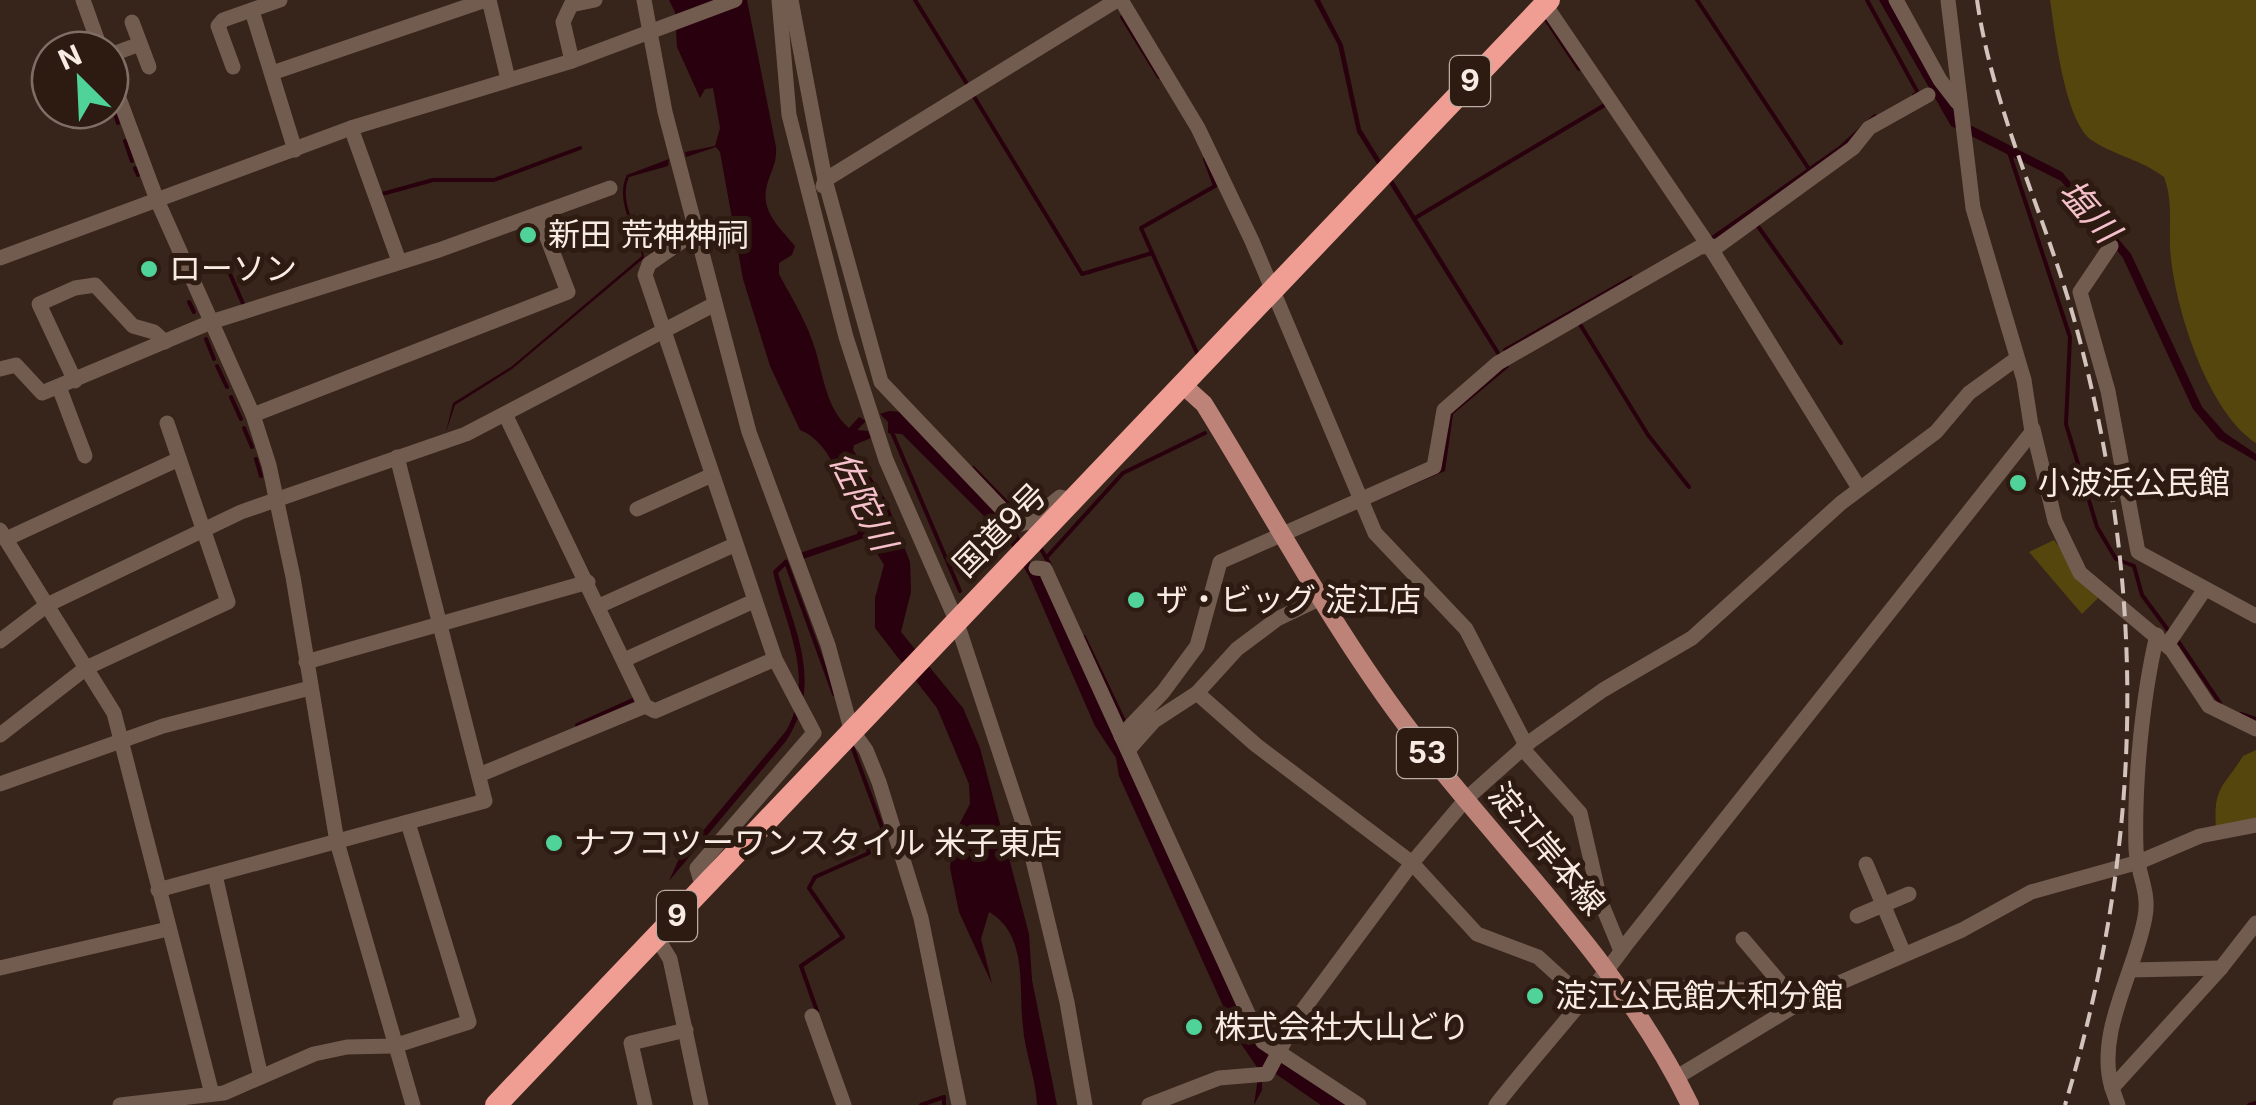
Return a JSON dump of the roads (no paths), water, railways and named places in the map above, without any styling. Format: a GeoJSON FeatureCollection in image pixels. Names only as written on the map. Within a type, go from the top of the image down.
{"type":"FeatureCollection","features":[{"type":"Feature","properties":{"kind":"highway","name":"国道9号"},"geometry":{"type":"LineString","coordinates":[[496,1105],[953,622],[1184,386],[1545,2]]}},
{"type":"Feature","properties":{"kind":"main road","name":"淀江岸本線"},"geometry":{"type":"LineString","coordinates":[[1184,386],[1204,404],[1323,597],[1424,748],[1626,994],[1690,1105]]}},
{"type":"Feature","properties":{"kind":"street"},"geometry":{"type":"LineString","coordinates":[[82,0],[93,30]]}},
{"type":"Feature","properties":{"kind":"street"},"geometry":{"type":"LineString","coordinates":[[233,67],[218,26],[222,20],[280,0]]}},
{"type":"Feature","properties":{"kind":"street"},"geometry":{"type":"LineString","coordinates":[[272,73],[487,0],[508,79]]}},
{"type":"Feature","properties":{"kind":"street"},"geometry":{"type":"LineString","coordinates":[[572,61],[563,22],[571,3],[595,0]]}},
{"type":"Feature","properties":{"kind":"street"},"geometry":{"type":"LineString","coordinates":[[644,0],[713,306],[749,432],[828,645],[853,727],[879,782],[921,918],[960,1105]]}},
{"type":"Feature","properties":{"kind":"street"},"geometry":{"type":"LineString","coordinates":[[0,258],[351,128],[572,61],[736,0]]}},
{"type":"Feature","properties":{"kind":"street"},"geometry":{"type":"LineString","coordinates":[[779,0],[788,115],[850,353],[886,460],[953,622],[1027,835],[1067,1002],[1085,1105]]}},
{"type":"Feature","properties":{"kind":"street"},"geometry":{"type":"LineString","coordinates":[[791,0],[826,180],[881,382],[1045,569],[1256,1032],[1280,1054],[1359,1105]]}},
{"type":"Feature","properties":{"kind":"street"},"geometry":{"type":"LineString","coordinates":[[816,219],[826,180],[1119,0],[1198,128],[1376,534],[1466,628],[1524,746],[1580,813],[1600,900],[1620,952]]}},
{"type":"Feature","properties":{"kind":"street"},"geometry":{"type":"LineString","coordinates":[[1896,0],[1940,80],[1957,102]]}},
{"type":"Feature","properties":{"kind":"street"},"geometry":{"type":"LineString","coordinates":[[1948,0],[1957,102],[1973,208],[2016,358],[2055,521],[2075,565],[2088,582],[2162,640],[2209,706],[2256,729]]}},
{"type":"Feature","properties":{"kind":"street"},"geometry":{"type":"LineString","coordinates":[[1545,2],[1859,488]]}},
{"type":"Feature","properties":{"kind":"street"},"geometry":{"type":"LineString","coordinates":[[252,11],[295,150]]}},
{"type":"Feature","properties":{"kind":"street"},"geometry":{"type":"LineString","coordinates":[[132,22],[149,67]]}},
{"type":"Feature","properties":{"kind":"street"},"geometry":{"type":"LineString","coordinates":[[130,47],[140,44]]}},
{"type":"Feature","properties":{"kind":"street"},"geometry":{"type":"LineString","coordinates":[[1125,742],[1197,646],[1220,562],[1283,533],[1362,505],[1434,467],[1444,410],[1503,360],[1706,246],[1718,246],[1854,148],[1869,128],[1928,96]]}},
{"type":"Feature","properties":{"kind":"street"},"geometry":{"type":"LineString","coordinates":[[130,128],[157,200],[254,415],[279,498],[337,842],[413,1105]]}},
{"type":"Feature","properties":{"kind":"street"},"geometry":{"type":"LineString","coordinates":[[351,128],[399,261]]}},
{"type":"Feature","properties":{"kind":"street"},"geometry":{"type":"LineString","coordinates":[[0,370],[16,365],[42,392],[211,322],[610,188]]}},
{"type":"Feature","properties":{"kind":"street"},"geometry":{"type":"LineString","coordinates":[[254,415],[568,292],[538,214]]}},
{"type":"Feature","properties":{"kind":"street"},"geometry":{"type":"LineString","coordinates":[[682,241],[649,264],[645,275],[775,659],[814,732],[697,868],[704,888]]}},
{"type":"Feature","properties":{"kind":"street"},"geometry":{"type":"LineString","coordinates":[[2111,246],[2080,292],[2108,392],[2136,547],[2142,556],[2256,616]]}},
{"type":"Feature","properties":{"kind":"street"},"geometry":{"type":"LineString","coordinates":[[85,456],[67,384],[39,304],[76,288],[95,286],[134,326],[154,332],[165,342]]}},
{"type":"Feature","properties":{"kind":"street"},"geometry":{"type":"LineString","coordinates":[[0,641],[47,605],[204,530],[279,498],[466,434],[713,306]]}},
{"type":"Feature","properties":{"kind":"street"},"geometry":{"type":"LineString","coordinates":[[1149,1105],[1219,1078],[1263,1074],[1280,1054],[1297,1018],[1412,863],[1466,799],[1524,746],[1603,690],[1692,638],[1859,488],[1936,432],[1970,393],[2016,358]]}},
{"type":"Feature","properties":{"kind":"street"},"geometry":{"type":"LineString","coordinates":[[505,414],[645,706],[655,711],[775,659]]}},
{"type":"Feature","properties":{"kind":"street"},"geometry":{"type":"LineString","coordinates":[[0,734],[86,668],[228,602],[167,424]]}},
{"type":"Feature","properties":{"kind":"street"},"geometry":{"type":"LineString","coordinates":[[1496,1105],[1582,997],[1609,972],[1620,952],[2033,429]]}},
{"type":"Feature","properties":{"kind":"street"},"geometry":{"type":"LineString","coordinates":[[158,890],[486,801],[397,458]]}},
{"type":"Feature","properties":{"kind":"street"},"geometry":{"type":"LineString","coordinates":[[179,459],[3,535],[114,713],[212,1094]]}},
{"type":"Feature","properties":{"kind":"street"},"geometry":{"type":"LineString","coordinates":[[637,510],[712,475]]}},
{"type":"Feature","properties":{"kind":"street"},"geometry":{"type":"LineString","coordinates":[[599,606],[734,545]]}},
{"type":"Feature","properties":{"kind":"street"},"geometry":{"type":"LineString","coordinates":[[306,662],[588,582]]}},
{"type":"Feature","properties":{"kind":"street"},"geometry":{"type":"LineString","coordinates":[[2162,640],[2179,634],[2204,589]]}},
{"type":"Feature","properties":{"kind":"street"},"geometry":{"type":"LineString","coordinates":[[1125,742],[1196,693],[1237,649],[1277,619],[1323,597]]}},
{"type":"Feature","properties":{"kind":"street"},"geometry":{"type":"LineString","coordinates":[[624,660],[754,601]]}},
{"type":"Feature","properties":{"kind":"street"},"geometry":{"type":"LineString","coordinates":[[2118,1105],[2108,1066],[2146,910],[2139,862],[2140,773],[2162,640]]}},
{"type":"Feature","properties":{"kind":"street"},"geometry":{"type":"LineString","coordinates":[[0,784],[163,726],[310,688]]}},
{"type":"Feature","properties":{"kind":"street"},"geometry":{"type":"LineString","coordinates":[[1196,693],[1269,756],[1412,863],[1477,934],[1538,956],[1582,997]]}},
{"type":"Feature","properties":{"kind":"street"},"geometry":{"type":"LineString","coordinates":[[478,775],[645,706]]}},
{"type":"Feature","properties":{"kind":"street"},"geometry":{"type":"LineString","coordinates":[[120,1105],[212,1094],[314,1054],[346,1047],[394,1046],[469,1022],[408,823]]}},
{"type":"Feature","properties":{"kind":"street"},"geometry":{"type":"LineString","coordinates":[[1676,1076],[1816,993],[1962,930],[2031,892],[2139,862],[2200,836],[2256,825]]}},
{"type":"Feature","properties":{"kind":"street"},"geometry":{"type":"LineString","coordinates":[[1866,864],[1904,954]]}},
{"type":"Feature","properties":{"kind":"street"},"geometry":{"type":"LineString","coordinates":[[214,875],[262,1077]]}},
{"type":"Feature","properties":{"kind":"street"},"geometry":{"type":"LineString","coordinates":[[1857,916],[1910,894]]}},
{"type":"Feature","properties":{"kind":"street"},"geometry":{"type":"LineString","coordinates":[[2112,1088],[2221,968],[2256,923]]}},
{"type":"Feature","properties":{"kind":"street"},"geometry":{"type":"LineString","coordinates":[[0,968],[168,929]]}},
{"type":"Feature","properties":{"kind":"street"},"geometry":{"type":"LineString","coordinates":[[657,938],[670,958],[701,1105]]}},
{"type":"Feature","properties":{"kind":"street"},"geometry":{"type":"LineString","coordinates":[[1743,939],[1788,992]]}},
{"type":"Feature","properties":{"kind":"street"},"geometry":{"type":"LineString","coordinates":[[2130,970],[2221,968]]}},
{"type":"Feature","properties":{"kind":"street"},"geometry":{"type":"LineString","coordinates":[[1626,994],[1652,986],[1816,993]]}},
{"type":"Feature","properties":{"kind":"street"},"geometry":{"type":"LineString","coordinates":[[812,1016],[844,1105]]}},
{"type":"Feature","properties":{"kind":"street"},"geometry":{"type":"LineString","coordinates":[[645,1105],[631,1043],[686,1030]]}},
{"type":"Feature","properties":{"kind":"water","name":"佐陀川"},"geometry":{"type":"Polygon","coordinates":[[[669,0],[747,0],[776,147],[766,203],[772,218],[795,246],[792,255],[779,263],[779,274],[809,331],[834,409],[849,428],[859,417],[866,421],[857,430],[868,431],[871,438],[854,445],[853,450],[886,500],[910,562],[911,592],[901,632],[963,708],[980,748],[1029,934],[1032,980],[1057,1105],[1037,1105],[1024,1037],[1019,964],[1010,934],[989,912],[981,939],[992,984],[959,912],[950,868],[954,834],[970,804],[969,784],[937,708],[875,628],[875,598],[884,565],[867,537],[803,559],[800,553],[857,534],[861,520],[821,445],[800,430],[770,366],[743,279],[720,152],[716,147],[686,157],[685,152],[715,146],[720,128],[713,88],[705,89],[700,98],[677,47],[675,12],[669,0]]]}},
{"type":"Feature","properties":{"kind":"water"},"geometry":{"type":"Polygon","coordinates":[[[1314,0],[1320,0],[1343,45],[1361,129],[1509,367],[1453,414],[1445,471],[1304,532],[1440,470],[1449,413],[1500,360],[1357,132],[1338,45],[1314,0]]]}},
{"type":"Feature","properties":{"kind":"water","name":"塩川"},"geometry":{"type":"Polygon","coordinates":[[[1879,0],[1892,0],[1955,112],[1970,125],[2062,172],[2131,254],[2202,407],[2225,433],[2256,454],[2256,461],[2218,439],[2193,409],[2123,258],[2096,223],[2061,181],[1951,126],[1879,0]]]}},
{"type":"Feature","properties":{"kind":"water"},"geometry":{"type":"Polygon","coordinates":[[[669,159],[668,166],[629,177],[626,187],[628,208],[644,258],[512,369],[455,405],[446,432],[453,403],[511,367],[642,256],[624,205],[624,185],[627,175],[669,159]]]}},
{"type":"Feature","properties":{"kind":"water"},"geometry":{"type":"Polygon","coordinates":[[[902,412],[1015,528],[1036,576],[1041,575],[1251,1031],[1347,1105],[1321,1105],[1267,1068],[1262,1070],[1262,1090],[1254,1105],[1259,1070],[1239,1041],[1119,776],[1116,758],[1095,726],[1031,580],[1009,541],[902,434],[888,433],[888,422],[880,414],[902,412]]]}},
{"type":"Feature","properties":{"kind":"water"},"geometry":{"type":"Polygon","coordinates":[[[786,559],[788,563],[778,573],[798,637],[805,678],[797,720],[786,741],[669,881],[678,861],[786,731],[795,711],[799,691],[795,651],[773,571],[786,559]]]}},
{"type":"Feature","properties":{"kind":"waterway"},"geometry":{"type":"LineString","coordinates":[[915,0],[967,84]]}},
{"type":"Feature","properties":{"kind":"waterway"},"geometry":{"type":"LineString","coordinates":[[1697,0],[1809,169]]}},
{"type":"Feature","properties":{"kind":"waterway"},"geometry":{"type":"LineString","coordinates":[[1867,0],[1918,93],[1914,95]]}},
{"type":"Feature","properties":{"kind":"waterway"},"geometry":{"type":"LineString","coordinates":[[1122,17],[1159,77]]}},
{"type":"Feature","properties":{"kind":"waterway"},"geometry":{"type":"LineString","coordinates":[[1545,18],[1579,69],[1583,67]]}},
{"type":"Feature","properties":{"kind":"waterway"},"geometry":{"type":"LineString","coordinates":[[973,95],[1082,274],[1152,253]]}},
{"type":"Feature","properties":{"kind":"waterway"},"geometry":{"type":"LineString","coordinates":[[1415,218],[1608,103]]}},
{"type":"Feature","properties":{"kind":"waterway"},"geometry":{"type":"LineString","coordinates":[[1711,239],[1840,148],[1875,116]]}},
{"type":"Feature","properties":{"kind":"waterway"},"geometry":{"type":"LineString","coordinates":[[125,141],[132,161]]}},
{"type":"Feature","properties":{"kind":"waterway"},"geometry":{"type":"LineString","coordinates":[[382,194],[433,180],[494,180],[580,148]]}},
{"type":"Feature","properties":{"kind":"waterway"},"geometry":{"type":"LineString","coordinates":[[2009,152],[2070,337],[2066,424],[2097,527],[2116,559],[2134,566],[2142,595],[2168,630]]}},
{"type":"Feature","properties":{"kind":"waterway"},"geometry":{"type":"LineString","coordinates":[[1197,353],[1141,228],[1215,186],[1205,159]]}},
{"type":"Feature","properties":{"kind":"waterway"},"geometry":{"type":"LineString","coordinates":[[135,168],[138,175]]}},
{"type":"Feature","properties":{"kind":"waterway"},"geometry":{"type":"LineString","coordinates":[[1757,225],[1841,343]]}},
{"type":"Feature","properties":{"kind":"waterway"},"geometry":{"type":"LineString","coordinates":[[227,267],[244,306]]}},
{"type":"Feature","properties":{"kind":"waterway"},"geometry":{"type":"LineString","coordinates":[[1505,350],[1631,278]]}},
{"type":"Feature","properties":{"kind":"waterway"},"geometry":{"type":"LineString","coordinates":[[189,302],[194,312]]}},
{"type":"Feature","properties":{"kind":"waterway"},"geometry":{"type":"LineString","coordinates":[[1578,321],[1648,435],[1689,487]]}},
{"type":"Feature","properties":{"kind":"waterway"},"geometry":{"type":"LineString","coordinates":[[206,339],[214,359]]}},
{"type":"Feature","properties":{"kind":"waterway"},"geometry":{"type":"LineString","coordinates":[[217,366],[227,387]]}},
{"type":"Feature","properties":{"kind":"waterway"},"geometry":{"type":"LineString","coordinates":[[231,397],[241,419]]}},
{"type":"Feature","properties":{"kind":"waterway"},"geometry":{"type":"LineString","coordinates":[[244,428],[252,447]]}},
{"type":"Feature","properties":{"kind":"waterway"},"geometry":{"type":"LineString","coordinates":[[891,430],[960,591]]}},
{"type":"Feature","properties":{"kind":"waterway"},"geometry":{"type":"LineString","coordinates":[[1046,558],[1123,473],[1205,433]]}},
{"type":"Feature","properties":{"kind":"waterway"},"geometry":{"type":"LineString","coordinates":[[256,459],[261,476]]}},
{"type":"Feature","properties":{"kind":"waterway"},"geometry":{"type":"LineString","coordinates":[[973,468],[1022,518]]}},
{"type":"Feature","properties":{"kind":"waterway"},"geometry":{"type":"LineString","coordinates":[[1040,547],[1050,565]]}},
{"type":"Feature","properties":{"kind":"waterway"},"geometry":{"type":"LineString","coordinates":[[786,562],[834,694]]}},
{"type":"Feature","properties":{"kind":"waterway"},"geometry":{"type":"LineString","coordinates":[[1084,637],[1125,723]]}},
{"type":"Feature","properties":{"kind":"waterway"},"geometry":{"type":"LineString","coordinates":[[2178,641],[2220,703]]}},
{"type":"Feature","properties":{"kind":"waterway"},"geometry":{"type":"LineString","coordinates":[[577,725],[635,699]]}},
{"type":"Feature","properties":{"kind":"waterway"},"geometry":{"type":"LineString","coordinates":[[2241,714],[2256,719]]}},
{"type":"Feature","properties":{"kind":"waterway"},"geometry":{"type":"LineString","coordinates":[[817,1011],[801,966],[843,937],[809,888],[815,877],[869,853],[867,846],[886,838],[852,746]]}},
{"type":"Feature","properties":{"kind":"waterway"},"geometry":{"type":"LineString","coordinates":[[921,1105],[944,1097],[944,1105]]}},
{"type":"Feature","properties":{"kind":"waterway"},"geometry":{"type":"LineString","coordinates":[[2249,1105],[2256,1103]]}},
{"type":"Feature","properties":{"kind":"railway"},"geometry":{"type":"LineString","coordinates":[[1977,0],[2007,122],[2074,319],[2098,419],[2115,517],[2125,615],[2123,811],[2111,908],[2065,1105]]}},
{"type":"Feature","properties":{"kind":"place","name":"新田 荒神神祠"},"geometry":{"type":"Point","coordinates":[528,235]}},
{"type":"Feature","properties":{"kind":"place","name":"ローソン"},"geometry":{"type":"Point","coordinates":[149,269]}},
{"type":"Feature","properties":{"kind":"place","name":"小波浜公民館"},"geometry":{"type":"Point","coordinates":[2018,483]}},
{"type":"Feature","properties":{"kind":"place","name":"ザ・ビッグ 淀江店"},"geometry":{"type":"Point","coordinates":[1136,600]}},
{"type":"Feature","properties":{"kind":"place","name":"ナフコツーワンスタイル 米子東店"},"geometry":{"type":"Point","coordinates":[554,843]}},
{"type":"Feature","properties":{"kind":"place","name":"淀江公民館大和分館"},"geometry":{"type":"Point","coordinates":[1535,996]}},
{"type":"Feature","properties":{"kind":"place","name":"株式会社大山どり"},"geometry":{"type":"Point","coordinates":[1194,1027]}}]}
